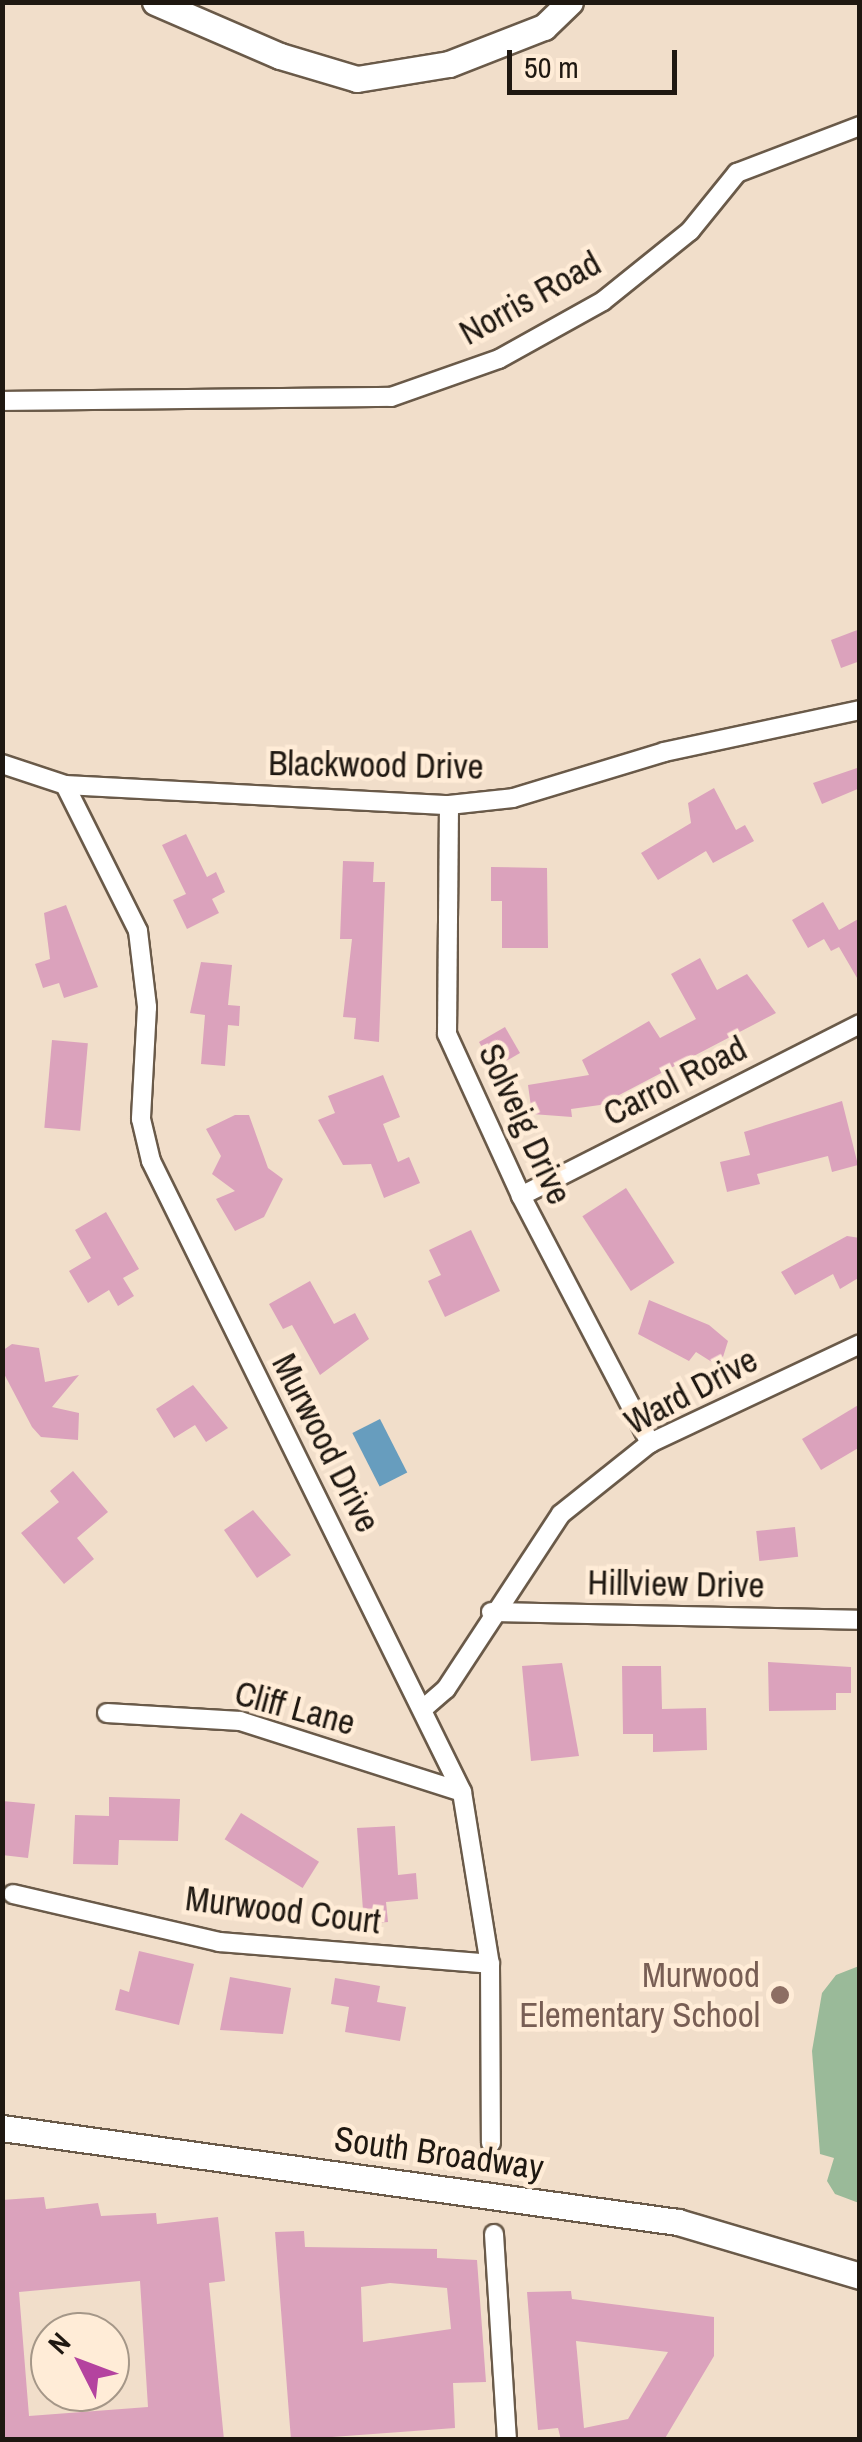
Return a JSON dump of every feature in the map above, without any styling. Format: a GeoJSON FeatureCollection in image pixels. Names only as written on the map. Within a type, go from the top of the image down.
{"type":"FeatureCollection","features":[{"type":"Feature","properties":{"kind":"main road"},"geometry":{"type":"LineString","coordinates":[[155,2],[280,56],[357,79],[449,64],[544,27],[570,2]]}},
{"type":"Feature","properties":{"kind":"main road","name":"South Broadway"},"geometry":{"type":"LineString","coordinates":[[2,2128],[678,2222],[860,2276]]}},
{"type":"Feature","properties":{"kind":"street","name":"Norris Road"},"geometry":{"type":"LineString","coordinates":[[2,401],[390,397],[500,359],[603,302],[690,231],[737,173],[860,126]]}},
{"type":"Feature","properties":{"kind":"street","name":"Blackwood Drive"},"geometry":{"type":"LineString","coordinates":[[2,764],[65,785],[449,805],[557,788],[664,752],[860,710]]}},
{"type":"Feature","properties":{"kind":"street","name":"Murwood Drive"},"geometry":{"type":"LineString","coordinates":[[65,785],[138,931],[147,1007],[142,1119],[151,1160],[462,1792],[490,1964],[490,2143]]}},
{"type":"Feature","properties":{"kind":"street","name":"Solveig Drive"},"geometry":{"type":"LineString","coordinates":[[449,805],[447,1034],[521,1196],[650,1443]]}},
{"type":"Feature","properties":{"kind":"street","name":"Carrol Road"},"geometry":{"type":"LineString","coordinates":[[521,1196],[860,1024]]}},
{"type":"Feature","properties":{"kind":"street","name":"Ward Drive"},"geometry":{"type":"LineString","coordinates":[[424,1708],[466,1660],[491,1612],[561,1514],[650,1443],[860,1344]]}},
{"type":"Feature","properties":{"kind":"street","name":"Hillview Drive"},"geometry":{"type":"LineString","coordinates":[[491,1612],[860,1620]]}},
{"type":"Feature","properties":{"kind":"street","name":"Cliff Lane"},"geometry":{"type":"LineString","coordinates":[[106,1713],[240,1721],[462,1792]]}},
{"type":"Feature","properties":{"kind":"street","name":"Murwood Court"},"geometry":{"type":"LineString","coordinates":[[13,1894],[219,1942],[490,1964]]}},
{"type":"Feature","properties":{"kind":"street"},"geometry":{"type":"LineString","coordinates":[[494,2234],[506,2440]]}},
{"type":"Feature","properties":{"kind":"street"},"geometry":{"type":"LineString","coordinates":[[500,2255],[517,2440]]}},
{"type":"Feature","properties":{"kind":"green space"},"geometry":{"type":"Polygon","coordinates":[[[860,1966],[859,2203],[835,2194],[827,2181],[834,2158],[820,2154],[812,2051],[822,1993],[836,1975],[860,1966]]]}},
{"type":"Feature","properties":{"kind":"water"},"geometry":{"type":"Polygon","coordinates":[[[380,1419],[407,1472],[380,1487],[352,1433],[380,1419]]]}},
{"type":"Feature","properties":{"kind":"building"},"geometry":{"type":"Polygon","coordinates":[[[860,629],[860,661],[841,668],[831,640],[860,629]]]}},
{"type":"Feature","properties":{"kind":"building"},"geometry":{"type":"Polygon","coordinates":[[[860,767],[860,788],[822,804],[813,783],[860,767]]]}},
{"type":"Feature","properties":{"kind":"building"},"geometry":{"type":"Polygon","coordinates":[[[714,788],[736,830],[745,825],[754,841],[713,863],[706,851],[658,880],[641,853],[691,823],[688,803],[714,788]]]}},
{"type":"Feature","properties":{"kind":"building"},"geometry":{"type":"Polygon","coordinates":[[[186,834],[207,877],[216,872],[225,892],[212,899],[219,913],[187,929],[173,900],[186,894],[162,845],[186,834]]]}},
{"type":"Feature","properties":{"kind":"building"},"geometry":{"type":"Polygon","coordinates":[[[343,861],[374,862],[373,882],[385,882],[379,1042],[354,1039],[356,1018],[343,1017],[352,939],[340,939],[343,861]]]}},
{"type":"Feature","properties":{"kind":"building"},"geometry":{"type":"Polygon","coordinates":[[[491,867],[547,868],[548,948],[502,948],[502,901],[491,901],[491,867]]]}},
{"type":"Feature","properties":{"kind":"building"},"geometry":{"type":"Polygon","coordinates":[[[823,902],[839,930],[860,918],[860,983],[839,947],[831,951],[824,939],[808,948],[792,920],[823,902]]]}},
{"type":"Feature","properties":{"kind":"building"},"geometry":{"type":"Polygon","coordinates":[[[66,905],[98,987],[64,998],[59,983],[43,988],[35,964],[50,959],[44,913],[66,905]]]}},
{"type":"Feature","properties":{"kind":"building"},"geometry":{"type":"Polygon","coordinates":[[[700,958],[717,990],[747,974],[776,1013],[600,1105],[571,1109],[572,1117],[532,1114],[528,1085],[589,1075],[582,1060],[649,1021],[660,1038],[696,1019],[671,974],[700,958]]]}},
{"type":"Feature","properties":{"kind":"building"},"geometry":{"type":"Polygon","coordinates":[[[201,962],[232,965],[228,1005],[240,1006],[239,1026],[228,1025],[225,1066],[201,1064],[205,1015],[190,1013],[201,962]]]}},
{"type":"Feature","properties":{"kind":"building"},"geometry":{"type":"Polygon","coordinates":[[[505,1027],[520,1053],[494,1068],[479,1042],[505,1027]]]}},
{"type":"Feature","properties":{"kind":"building"},"geometry":{"type":"Polygon","coordinates":[[[52,1040],[88,1043],[80,1131],[44,1128],[52,1040]]]}},
{"type":"Feature","properties":{"kind":"building"},"geometry":{"type":"Polygon","coordinates":[[[383,1075],[400,1117],[383,1124],[398,1162],[409,1157],[420,1183],[384,1198],[371,1164],[343,1165],[318,1120],[335,1113],[328,1096],[383,1075]]]}},
{"type":"Feature","properties":{"kind":"building"},"geometry":{"type":"Polygon","coordinates":[[[842,1101],[858,1165],[832,1172],[828,1156],[757,1174],[760,1184],[727,1192],[720,1162],[750,1155],[744,1132],[842,1101]]]}},
{"type":"Feature","properties":{"kind":"building"},"geometry":{"type":"Polygon","coordinates":[[[235,1115],[249,1115],[268,1168],[283,1179],[264,1217],[235,1231],[216,1199],[235,1191],[212,1174],[221,1156],[206,1129],[235,1115]]]}},
{"type":"Feature","properties":{"kind":"building"},"geometry":{"type":"Polygon","coordinates":[[[626,1188],[674,1263],[631,1291],[582,1216],[626,1188]]]}},
{"type":"Feature","properties":{"kind":"building"},"geometry":{"type":"Polygon","coordinates":[[[106,1212],[139,1269],[123,1278],[134,1296],[118,1306],[109,1290],[88,1303],[69,1271],[91,1258],[75,1230],[106,1212]]]}},
{"type":"Feature","properties":{"kind":"building"},"geometry":{"type":"Polygon","coordinates":[[[471,1230],[500,1291],[445,1317],[428,1281],[441,1275],[429,1250],[471,1230]]]}},
{"type":"Feature","properties":{"kind":"building"},"geometry":{"type":"Polygon","coordinates":[[[847,1236],[860,1238],[860,1277],[840,1289],[833,1274],[795,1295],[781,1272],[847,1236]]]}},
{"type":"Feature","properties":{"kind":"building"},"geometry":{"type":"Polygon","coordinates":[[[310,1281],[334,1324],[355,1313],[369,1339],[320,1375],[292,1325],[283,1329],[269,1304],[310,1281]]]}},
{"type":"Feature","properties":{"kind":"building"},"geometry":{"type":"Polygon","coordinates":[[[649,1300],[709,1325],[728,1341],[723,1357],[715,1364],[696,1352],[689,1361],[638,1334],[649,1300]]]}},
{"type":"Feature","properties":{"kind":"building"},"geometry":{"type":"Polygon","coordinates":[[[12,1344],[39,1348],[45,1382],[79,1375],[52,1407],[79,1413],[78,1440],[41,1437],[32,1427],[2,1370],[2,1351],[12,1344]]]}},
{"type":"Feature","properties":{"kind":"building"},"geometry":{"type":"Polygon","coordinates":[[[193,1385],[228,1428],[206,1442],[195,1425],[174,1438],[156,1409],[193,1385]]]}},
{"type":"Feature","properties":{"kind":"building"},"geometry":{"type":"Polygon","coordinates":[[[860,1404],[860,1447],[821,1470],[802,1439],[860,1404]]]}},
{"type":"Feature","properties":{"kind":"building"},"geometry":{"type":"Polygon","coordinates":[[[73,1471],[108,1512],[77,1538],[94,1559],[64,1584],[21,1533],[59,1502],[50,1491],[73,1471]]]}},
{"type":"Feature","properties":{"kind":"building"},"geometry":{"type":"Polygon","coordinates":[[[253,1510],[291,1555],[257,1578],[224,1530],[253,1510]]]}},
{"type":"Feature","properties":{"kind":"building"},"geometry":{"type":"Polygon","coordinates":[[[795,1527],[798,1557],[759,1561],[756,1531],[795,1527]]]}},
{"type":"Feature","properties":{"kind":"building"},"geometry":{"type":"Polygon","coordinates":[[[768,1662],[851,1667],[851,1693],[836,1693],[836,1710],[769,1711],[768,1662]]]}},
{"type":"Feature","properties":{"kind":"building"},"geometry":{"type":"Polygon","coordinates":[[[562,1663],[579,1756],[531,1761],[522,1666],[562,1663]]]}},
{"type":"Feature","properties":{"kind":"building"},"geometry":{"type":"Polygon","coordinates":[[[622,1666],[661,1666],[662,1709],[706,1708],[707,1750],[653,1752],[653,1734],[623,1734],[622,1666]]]}},
{"type":"Feature","properties":{"kind":"building"},"geometry":{"type":"Polygon","coordinates":[[[109,1797],[180,1799],[178,1841],[119,1840],[118,1865],[73,1864],[75,1815],[109,1816],[109,1797]]]}},
{"type":"Feature","properties":{"kind":"building"},"geometry":{"type":"Polygon","coordinates":[[[2,1801],[35,1804],[28,1858],[2,1855],[2,1801]]]}},
{"type":"Feature","properties":{"kind":"building"},"geometry":{"type":"Polygon","coordinates":[[[241,1813],[319,1862],[303,1888],[225,1839],[241,1813]]]}},
{"type":"Feature","properties":{"kind":"building"},"geometry":{"type":"Polygon","coordinates":[[[395,1826],[398,1875],[416,1873],[418,1899],[386,1902],[388,1922],[364,1924],[357,1828],[395,1826]]]}},
{"type":"Feature","properties":{"kind":"building"},"geometry":{"type":"Polygon","coordinates":[[[139,1951],[194,1964],[179,2025],[115,2010],[120,1989],[129,1992],[139,1951]]]}},
{"type":"Feature","properties":{"kind":"building"},"geometry":{"type":"Polygon","coordinates":[[[230,1977],[291,1988],[283,2034],[220,2030],[230,1977]]]}},
{"type":"Feature","properties":{"kind":"building"},"geometry":{"type":"Polygon","coordinates":[[[335,1978],[380,1986],[377,2002],[406,2007],[400,2041],[345,2032],[349,2007],[331,2004],[335,1978]]]}},
{"type":"Feature","properties":{"kind":"building"},"geometry":{"type":"Polygon","coordinates":[[[44,2197],[46,2209],[98,2203],[101,2216],[156,2213],[157,2224],[218,2217],[225,2281],[209,2283],[224,2440],[2,2440],[2,2200],[44,2197]]]}},
{"type":"Feature","properties":{"kind":"building"},"geometry":{"type":"Polygon","coordinates":[[[304,2231],[305,2247],[437,2249],[437,2258],[477,2260],[486,2382],[453,2383],[455,2428],[291,2440],[275,2232],[304,2231]],[[390,2283],[361,2287],[363,2342],[451,2329],[447,2288],[390,2283]]]}},
{"type":"Feature","properties":{"kind":"building"},"geometry":{"type":"Polygon","coordinates":[[[571,2291],[572,2299],[714,2317],[714,2356],[664,2440],[561,2440],[558,2428],[538,2430],[527,2292],[571,2291]],[[576,2341],[584,2428],[628,2419],[668,2352],[576,2341]]]}},
{"type":"Feature","properties":{"kind":"place","name":"Murwood Elementary School"},"geometry":{"type":"Point","coordinates":[780,1995]}}]}
